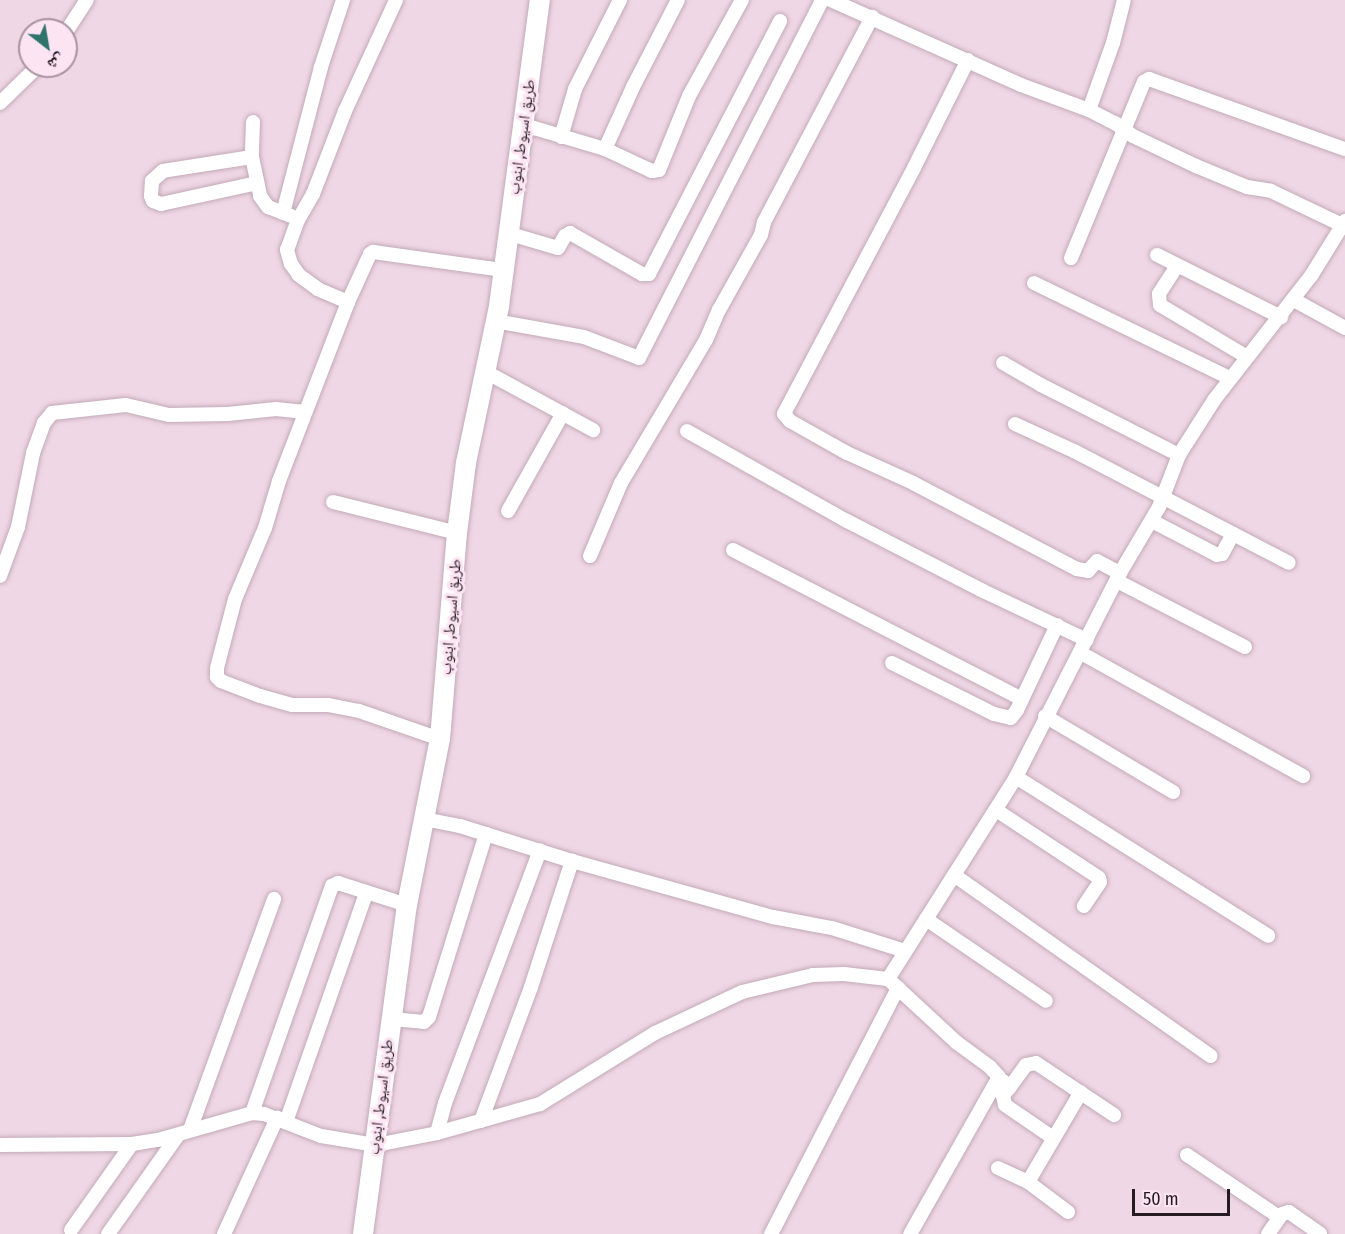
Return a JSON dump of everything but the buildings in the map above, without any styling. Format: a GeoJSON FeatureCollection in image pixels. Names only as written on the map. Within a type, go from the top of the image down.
{"type":"FeatureCollection","features":[{"type":"Feature","properties":{"kind":"street"},"geometry":{"type":"LineString","coordinates":[[75,18],[87,0]]}},
{"type":"Feature","properties":{"kind":"street"},"geometry":{"type":"LineString","coordinates":[[283,213],[321,67],[343,0]]}},
{"type":"Feature","properties":{"kind":"street"},"geometry":{"type":"LineString","coordinates":[[348,302],[318,288],[300,275],[291,264],[287,250],[298,220],[313,194],[345,111],[396,0]]}},
{"type":"Feature","properties":{"kind":"street","name":"طريق اسيوط, ابنوب"},"geometry":{"type":"LineString","coordinates":[[363,1234],[407,905],[440,739],[466,463],[495,321],[540,0]]}},
{"type":"Feature","properties":{"kind":"street"},"geometry":{"type":"LineString","coordinates":[[561,137],[575,89],[620,0]]}},
{"type":"Feature","properties":{"kind":"street"},"geometry":{"type":"LineString","coordinates":[[605,149],[636,81],[678,0]]}},
{"type":"Feature","properties":{"kind":"street"},"geometry":{"type":"LineString","coordinates":[[524,125],[605,149],[652,171],[658,170],[689,96],[742,0]]}},
{"type":"Feature","properties":{"kind":"street"},"geometry":{"type":"LineString","coordinates":[[495,321],[584,337],[639,358],[822,0]]}},
{"type":"Feature","properties":{"kind":"street"},"geometry":{"type":"LineString","coordinates":[[771,1234],[893,983],[905,951],[1016,777],[1045,716],[1084,646],[1118,577],[1152,521],[1164,497],[1179,455],[1230,378],[1294,300],[1344,223],[1271,191],[1247,187],[1205,170],[1125,131],[1089,110],[1021,85],[831,0]]}},
{"type":"Feature","properties":{"kind":"street"},"geometry":{"type":"LineString","coordinates":[[1089,110],[1111,50],[1124,0]]}},
{"type":"Feature","properties":{"kind":"street"},"geometry":{"type":"LineString","coordinates":[[590,556],[621,483],[706,340],[719,309],[761,236],[767,216],[872,17]]}},
{"type":"Feature","properties":{"kind":"street"},"geometry":{"type":"LineString","coordinates":[[507,233],[558,248],[565,236],[570,233],[642,274],[650,274],[780,21]]}},
{"type":"Feature","properties":{"kind":"street"},"geometry":{"type":"LineString","coordinates":[[968,60],[905,186],[784,414],[796,425],[847,453],[924,488],[1077,569],[1086,572],[1097,561],[1118,577],[1245,647]]}},
{"type":"Feature","properties":{"kind":"street"},"geometry":{"type":"LineString","coordinates":[[0,103],[26,78]]}},
{"type":"Feature","properties":{"kind":"street"},"geometry":{"type":"LineString","coordinates":[[1071,258],[1144,82],[1149,79],[1345,149]]}},
{"type":"Feature","properties":{"kind":"street"},"geometry":{"type":"LineString","coordinates":[[253,122],[252,157],[264,203],[298,220]]}},
{"type":"Feature","properties":{"kind":"street"},"geometry":{"type":"LineString","coordinates":[[252,157],[163,171],[152,182],[151,196],[153,201],[161,204],[257,183]]}},
{"type":"Feature","properties":{"kind":"street"},"geometry":{"type":"LineString","coordinates":[[440,739],[359,711],[328,705],[292,705],[226,685],[217,677],[224,633],[235,599],[265,528],[270,506],[348,302],[373,252],[502,270]]}},
{"type":"Feature","properties":{"kind":"street"},"geometry":{"type":"LineString","coordinates":[[1157,255],[1281,317]]}},
{"type":"Feature","properties":{"kind":"street"},"geometry":{"type":"LineString","coordinates":[[1178,266],[1159,294],[1160,305],[1247,357]]}},
{"type":"Feature","properties":{"kind":"street"},"geometry":{"type":"LineString","coordinates":[[1034,283],[1230,378]]}},
{"type":"Feature","properties":{"kind":"street"},"geometry":{"type":"LineString","coordinates":[[1294,300],[1345,328]]}},
{"type":"Feature","properties":{"kind":"street"},"geometry":{"type":"LineString","coordinates":[[1003,363],[1051,391],[1179,455]]}},
{"type":"Feature","properties":{"kind":"street"},"geometry":{"type":"LineString","coordinates":[[486,372],[593,430]]}},
{"type":"Feature","properties":{"kind":"street"},"geometry":{"type":"LineString","coordinates":[[0,576],[18,527],[33,453],[44,423],[52,412],[126,405],[169,416],[228,414],[276,409],[305,412]]}},
{"type":"Feature","properties":{"kind":"street"},"geometry":{"type":"LineString","coordinates":[[508,511],[563,412]]}},
{"type":"Feature","properties":{"kind":"street"},"geometry":{"type":"LineString","coordinates":[[1015,424],[1164,497],[1289,562]]}},
{"type":"Feature","properties":{"kind":"street"},"geometry":{"type":"LineString","coordinates":[[687,431],[847,520],[1038,619],[1057,625],[1084,646],[1303,777]]}},
{"type":"Feature","properties":{"kind":"street"},"geometry":{"type":"LineString","coordinates":[[333,502],[458,533]]}},
{"type":"Feature","properties":{"kind":"street"},"geometry":{"type":"LineString","coordinates":[[1152,521],[1217,555],[1222,554],[1233,534]]}},
{"type":"Feature","properties":{"kind":"street"},"geometry":{"type":"LineString","coordinates":[[733,549],[1022,699]]}},
{"type":"Feature","properties":{"kind":"street"},"geometry":{"type":"LineString","coordinates":[[892,663],[1007,718],[1013,717],[1057,625]]}},
{"type":"Feature","properties":{"kind":"street"},"geometry":{"type":"LineString","coordinates":[[1045,716],[1173,792]]}},
{"type":"Feature","properties":{"kind":"street"},"geometry":{"type":"LineString","coordinates":[[1016,777],[1268,936]]}},
{"type":"Feature","properties":{"kind":"street"},"geometry":{"type":"LineString","coordinates":[[996,810],[1099,878],[1099,885],[1084,906]]}},
{"type":"Feature","properties":{"kind":"street"},"geometry":{"type":"LineString","coordinates":[[424,819],[486,834],[773,917],[832,928],[905,951]]}},
{"type":"Feature","properties":{"kind":"street"},"geometry":{"type":"LineString","coordinates":[[391,1019],[424,1022],[429,1017],[486,834]]}},
{"type":"Feature","properties":{"kind":"street"},"geometry":{"type":"LineString","coordinates":[[437,1133],[445,1103],[540,850]]}},
{"type":"Feature","properties":{"kind":"street"},"geometry":{"type":"LineString","coordinates":[[481,1121],[531,987],[573,861]]}},
{"type":"Feature","properties":{"kind":"street"},"geometry":{"type":"LineString","coordinates":[[954,875],[1211,1056]]}},
{"type":"Feature","properties":{"kind":"street"},"geometry":{"type":"LineString","coordinates":[[252,1113],[329,892],[338,883],[407,905]]}},
{"type":"Feature","properties":{"kind":"street"},"geometry":{"type":"LineString","coordinates":[[224,1234],[281,1120],[366,893]]}},
{"type":"Feature","properties":{"kind":"street"},"geometry":{"type":"LineString","coordinates":[[108,1234],[184,1132],[274,898]]}},
{"type":"Feature","properties":{"kind":"street"},"geometry":{"type":"LineString","coordinates":[[926,919],[1046,1001]]}},
{"type":"Feature","properties":{"kind":"street"},"geometry":{"type":"LineString","coordinates":[[0,1145],[132,1144],[252,1113],[281,1120],[321,1136],[376,1145],[437,1133],[540,1104],[655,1033],[742,992],[813,975],[844,974],[893,983],[956,1042],[990,1067],[1004,1082],[1005,1105],[1053,1138]]}},
{"type":"Feature","properties":{"kind":"street"},"geometry":{"type":"LineString","coordinates":[[910,1234],[1004,1082],[1026,1065],[1032,1062],[1114,1115]]}},
{"type":"Feature","properties":{"kind":"street"},"geometry":{"type":"LineString","coordinates":[[1028,1182],[1081,1092]]}},
{"type":"Feature","properties":{"kind":"street"},"geometry":{"type":"LineString","coordinates":[[72,1230],[132,1144]]}},
{"type":"Feature","properties":{"kind":"street"},"geometry":{"type":"LineString","coordinates":[[1187,1155],[1279,1217]]}},
{"type":"Feature","properties":{"kind":"street"},"geometry":{"type":"LineString","coordinates":[[998,1168],[1028,1182],[1068,1212]]}},
{"type":"Feature","properties":{"kind":"street"},"geometry":{"type":"LineString","coordinates":[[1268,1234],[1279,1217],[1289,1212],[1320,1234]]}}]}
